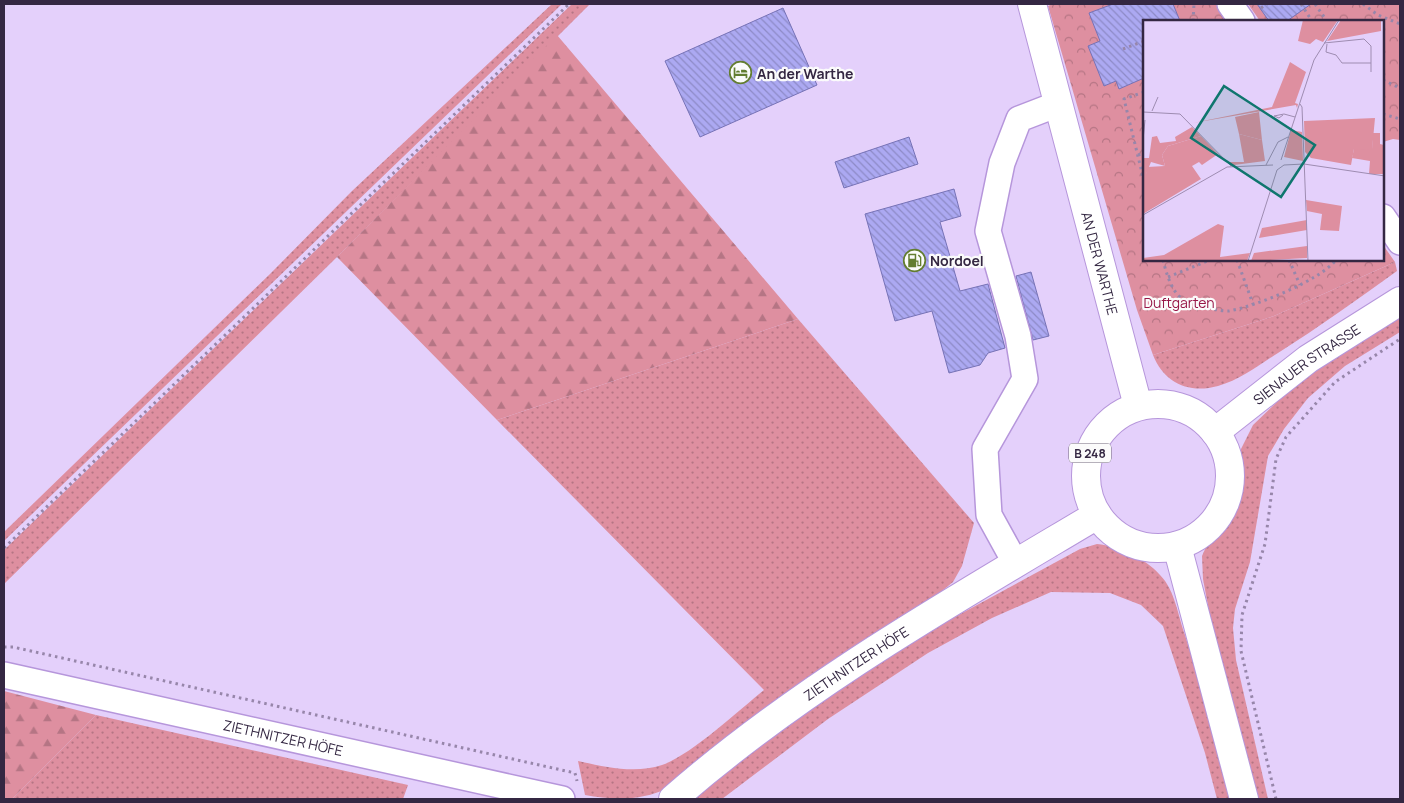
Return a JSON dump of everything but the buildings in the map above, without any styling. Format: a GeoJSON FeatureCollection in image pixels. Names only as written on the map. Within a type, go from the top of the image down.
{"type":"FeatureCollection","features":[{"type":"Feature","properties":{"kind":"main road","name":"AN DER WARTHE"},"geometry":{"type":"LineString","coordinates":[[1032,4],[1138,406]]}},
{"type":"Feature","properties":{"kind":"main road","name":"SIENAUER STRASSE"},"geometry":{"type":"LineString","coordinates":[[1215,432],[1308,359],[1400,301]]}},
{"type":"Feature","properties":{"kind":"main road","name":"B 248"},"geometry":{"type":"LineString","coordinates":[[1160,404],[1180,407],[1200,417],[1215,432],[1225,449],[1230,469],[1229,489],[1223,508],[1212,525],[1196,538],[1177,546],[1155,548],[1133,544],[1113,533],[1097,515],[1088,495],[1086,473],[1090,451],[1101,431],[1112,421],[1138,406],[1160,404]]}},
{"type":"Feature","properties":{"kind":"main road","name":"ZIETHNITZER HÖFE"},"geometry":{"type":"LineString","coordinates":[[673,799],[748,739],[832,679],[907,629],[1097,515]]}},
{"type":"Feature","properties":{"kind":"main road"},"geometry":{"type":"LineString","coordinates":[[1177,546],[1244,799]]}},
{"type":"Feature","properties":{"kind":"street"},"geometry":{"type":"LineString","coordinates":[[1230,4],[1241,20]]}},
{"type":"Feature","properties":{"kind":"street"},"geometry":{"type":"LineString","coordinates":[[1016,564],[989,515],[985,449],[1025,378],[1018,336],[988,231],[1002,163],[1020,119],[1058,104]]}},
{"type":"Feature","properties":{"kind":"street"},"geometry":{"type":"LineString","coordinates":[[1384,218],[1400,242]]}},
{"type":"Feature","properties":{"kind":"street","name":"ZIETHNITZER HÖFE"},"geometry":{"type":"LineString","coordinates":[[4,674],[570,792]]}},
{"type":"Feature","properties":{"kind":"path"},"geometry":{"type":"LineString","coordinates":[[4,548],[569,4]]}},
{"type":"Feature","properties":{"kind":"path"},"geometry":{"type":"LineString","coordinates":[[1193,20],[1194,4]]}},
{"type":"Feature","properties":{"kind":"path"},"geometry":{"type":"LineString","coordinates":[[1301,4],[1311,20]]}},
{"type":"Feature","properties":{"kind":"path"},"geometry":{"type":"LineString","coordinates":[[1314,4],[1326,20]]}},
{"type":"Feature","properties":{"kind":"path"},"geometry":{"type":"LineString","coordinates":[[1363,4],[1378,15],[1400,24]]}},
{"type":"Feature","properties":{"kind":"path"},"geometry":{"type":"LineString","coordinates":[[1124,49],[1143,41]]}},
{"type":"Feature","properties":{"kind":"path"},"geometry":{"type":"LineString","coordinates":[[1384,80],[1400,88]]}},
{"type":"Feature","properties":{"kind":"path"},"geometry":{"type":"LineString","coordinates":[[1143,92],[1124,99],[1143,177]]}},
{"type":"Feature","properties":{"kind":"path"},"geometry":{"type":"LineString","coordinates":[[1384,114],[1400,119]]}},
{"type":"Feature","properties":{"kind":"path"},"geometry":{"type":"LineString","coordinates":[[1138,155],[1143,153]]}},
{"type":"Feature","properties":{"kind":"path"},"geometry":{"type":"LineString","coordinates":[[1163,261],[1168,277],[1181,298],[1203,306],[1227,311],[1252,304],[1300,285],[1331,266],[1335,261]]}},
{"type":"Feature","properties":{"kind":"path"},"geometry":{"type":"LineString","coordinates":[[1168,277],[1208,261]]}},
{"type":"Feature","properties":{"kind":"path"},"geometry":{"type":"LineString","coordinates":[[1237,261],[1252,304]]}},
{"type":"Feature","properties":{"kind":"path"},"geometry":{"type":"LineString","coordinates":[[1289,261],[1300,285]]}},
{"type":"Feature","properties":{"kind":"path"},"geometry":{"type":"LineString","coordinates":[[1276,799],[1241,651],[1242,615],[1265,544],[1276,460],[1286,437],[1336,382],[1400,340]]}},
{"type":"Feature","properties":{"kind":"path"},"geometry":{"type":"LineString","coordinates":[[4,647],[23,649],[575,773],[570,792]]}},
{"type":"Feature","properties":{"kind":"green space"},"geometry":{"type":"Polygon","coordinates":[[[552,4],[562,4],[4,541],[4,532],[271,273],[352,191],[552,4]]]}},
{"type":"Feature","properties":{"kind":"green space"},"geometry":{"type":"Polygon","coordinates":[[[572,4],[590,4],[337,257],[4,584],[4,550],[572,4]]]}},
{"type":"Feature","properties":{"kind":"green space","name":"Duftgarten"},"geometry":{"type":"Polygon","coordinates":[[[1053,4],[1216,4],[1226,20],[1143,20],[1143,261],[1384,261],[1384,246],[1395,262],[1274,316],[1153,355],[1137,310],[1048,6],[1053,4]]]}},
{"type":"Feature","properties":{"kind":"green space"},"geometry":{"type":"Polygon","coordinates":[[[1248,4],[1400,4],[1400,140],[1393,139],[1384,142],[1384,20],[1259,20],[1248,4]]]}},
{"type":"Feature","properties":{"kind":"green space"},"geometry":{"type":"Polygon","coordinates":[[[557,35],[798,319],[497,420],[337,257],[557,35]]]}},
{"type":"Feature","properties":{"kind":"green space"},"geometry":{"type":"Polygon","coordinates":[[[1395,262],[1397,271],[1338,313],[1234,380],[1207,388],[1188,387],[1179,384],[1164,373],[1153,355],[1274,316],[1395,262]]]}},
{"type":"Feature","properties":{"kind":"green space"},"geometry":{"type":"Polygon","coordinates":[[[1400,315],[1400,332],[1345,366],[1308,398],[1284,429],[1268,456],[1250,562],[1235,609],[1233,628],[1236,660],[1268,799],[1255,799],[1215,643],[1203,579],[1202,556],[1206,547],[1219,537],[1238,499],[1241,449],[1253,425],[1278,401],[1318,368],[1400,315]]]}},
{"type":"Feature","properties":{"kind":"green space"},"geometry":{"type":"Polygon","coordinates":[[[798,319],[974,523],[962,566],[953,582],[931,600],[668,788],[648,795],[627,798],[585,795],[578,761],[631,769],[652,768],[662,765],[687,752],[764,690],[497,420],[798,319]]]}},
{"type":"Feature","properties":{"kind":"green space"},"geometry":{"type":"Polygon","coordinates":[[[1097,544],[1123,550],[1139,558],[1154,569],[1169,588],[1176,604],[1198,676],[1233,799],[1217,799],[1205,753],[1163,626],[1141,605],[1110,593],[1051,592],[992,618],[928,653],[828,719],[722,799],[690,799],[817,701],[918,637],[1080,549],[1097,544]]]}},
{"type":"Feature","properties":{"kind":"green space"},"geometry":{"type":"Polygon","coordinates":[[[4,691],[96,715],[12,799],[4,799],[4,691]]]}},
{"type":"Feature","properties":{"kind":"green space"},"geometry":{"type":"Polygon","coordinates":[[[96,715],[408,785],[403,799],[12,799],[96,715]]]}},
{"type":"Feature","properties":{"kind":"place","name":"An der Warthe"},"geometry":{"type":"Point","coordinates":[741,73]}},
{"type":"Feature","properties":{"kind":"place","name":"Nordoel"},"geometry":{"type":"Point","coordinates":[914,260]}}]}
